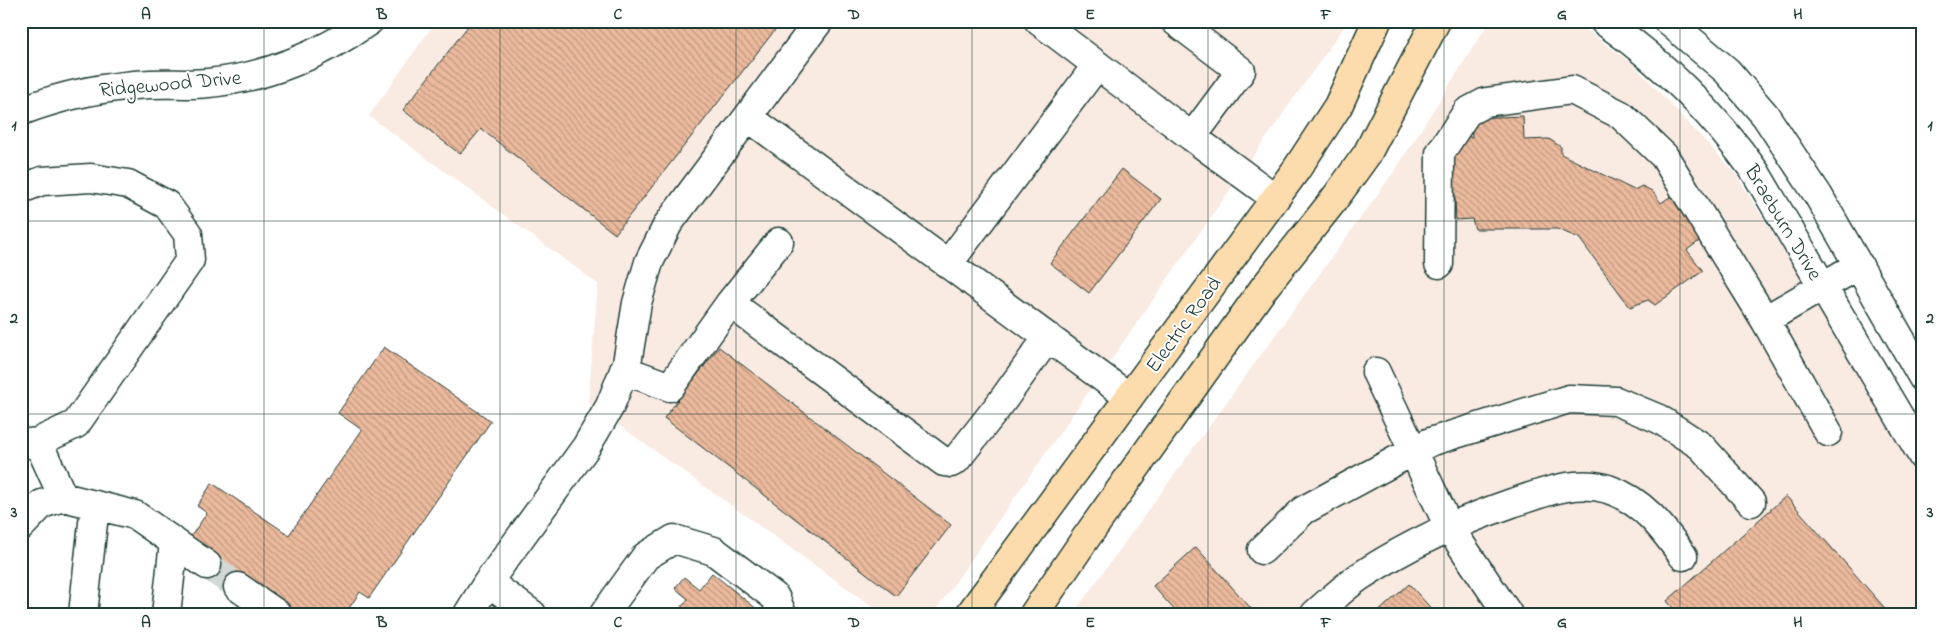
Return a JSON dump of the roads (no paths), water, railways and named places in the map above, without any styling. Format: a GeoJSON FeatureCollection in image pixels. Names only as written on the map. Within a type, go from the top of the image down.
{"type":"FeatureCollection","features":[{"type":"Feature","properties":{"kind":"main road","name":"Electric Road"},"geometry":{"type":"LineString","coordinates":[[970,614],[1296,170],[1338,106],[1377,21]]}},
{"type":"Feature","properties":{"kind":"main road","name":"Electric Road"},"geometry":{"type":"LineString","coordinates":[[1034,614],[1263,289],[1333,201],[1366,154],[1436,21]]}},
{"type":"Feature","properties":{"kind":"street","name":"Ridgewood Drive"},"geometry":{"type":"LineString","coordinates":[[21,110],[55,98],[92,89],[149,84],[208,83],[254,75],[307,58],[348,36],[369,21]]}},
{"type":"Feature","properties":{"kind":"street"},"geometry":{"type":"LineString","coordinates":[[468,614],[488,582],[586,447],[610,406],[624,370],[637,303],[649,262],[668,224],[819,21]]}},
{"type":"Feature","properties":{"kind":"street"},"geometry":{"type":"LineString","coordinates":[[1039,21],[1275,198]]}},
{"type":"Feature","properties":{"kind":"street"},"geometry":{"type":"LineString","coordinates":[[1175,21],[1241,71],[1192,137]]}},
{"type":"Feature","properties":{"kind":"street","name":"Braeburn Drive"},"geometry":{"type":"LineString","coordinates":[[1604,21],[1661,67],[1700,104],[1741,152],[1756,173],[1919,444]]}},
{"type":"Feature","properties":{"kind":"street","name":"Braeburn Drive"},"geometry":{"type":"LineString","coordinates":[[1682,25],[1727,71],[1765,116],[1818,195],[1858,265],[1914,342],[1923,378]]}},
{"type":"Feature","properties":{"kind":"street"},"geometry":{"type":"LineString","coordinates":[[948,264],[1097,65]]}},
{"type":"Feature","properties":{"kind":"street"},"geometry":{"type":"LineString","coordinates":[[1439,264],[1440,153],[1467,112],[1486,102],[1572,90],[1621,115],[1664,156],[1765,320],[1828,432]]}},
{"type":"Feature","properties":{"kind":"street"},"geometry":{"type":"LineString","coordinates":[[748,117],[1129,397]]}},
{"type":"Feature","properties":{"kind":"street"},"geometry":{"type":"LineString","coordinates":[[1741,152],[1772,127]]}},
{"type":"Feature","properties":{"kind":"street"},"geometry":{"type":"LineString","coordinates":[[21,189],[42,181],[91,178],[128,184],[167,205],[188,234],[190,260],[76,424],[29,443],[63,497]]}},
{"type":"Feature","properties":{"kind":"street"},"geometry":{"type":"LineString","coordinates":[[624,370],[670,387],[730,303],[779,242]]}},
{"type":"Feature","properties":{"kind":"street"},"geometry":{"type":"LineString","coordinates":[[1765,320],[1858,265]]}},
{"type":"Feature","properties":{"kind":"street"},"geometry":{"type":"LineString","coordinates":[[730,303],[944,462],[951,463],[956,460],[1000,404],[1048,337]]}},
{"type":"Feature","properties":{"kind":"street"},"geometry":{"type":"LineString","coordinates":[[1376,372],[1449,527],[1508,614]]}},
{"type":"Feature","properties":{"kind":"street"},"geometry":{"type":"LineString","coordinates":[[1262,550],[1304,510],[1430,442],[1570,400],[1616,401],[1659,420],[1700,446],[1751,502]]}},
{"type":"Feature","properties":{"kind":"street"},"geometry":{"type":"LineString","coordinates":[[1315,614],[1357,578],[1407,547],[1449,527],[1555,488],[1580,485],[1606,488],[1625,496],[1647,510],[1683,556]]}},
{"type":"Feature","properties":{"kind":"street"},"geometry":{"type":"LineString","coordinates":[[21,526],[42,504],[63,497],[136,515],[207,565]]}},
{"type":"Feature","properties":{"kind":"street"},"geometry":{"type":"LineString","coordinates":[[83,614],[95,505]]}},
{"type":"Feature","properties":{"kind":"street"},"geometry":{"type":"LineString","coordinates":[[604,614],[646,556],[674,539],[714,551],[775,598],[782,614]]}},
{"type":"Feature","properties":{"kind":"street"},"geometry":{"type":"LineString","coordinates":[[166,614],[174,542]]}},
{"type":"Feature","properties":{"kind":"street"},"geometry":{"type":"LineString","coordinates":[[488,582],[532,614]]}},
{"type":"Feature","properties":{"kind":"street"},"geometry":{"type":"LineString","coordinates":[[238,587],[277,614]]}},
{"type":"Feature","properties":{"kind":"tunnel"},"geometry":{"type":"LineString","coordinates":[[207,565],[238,587]]}}]}
